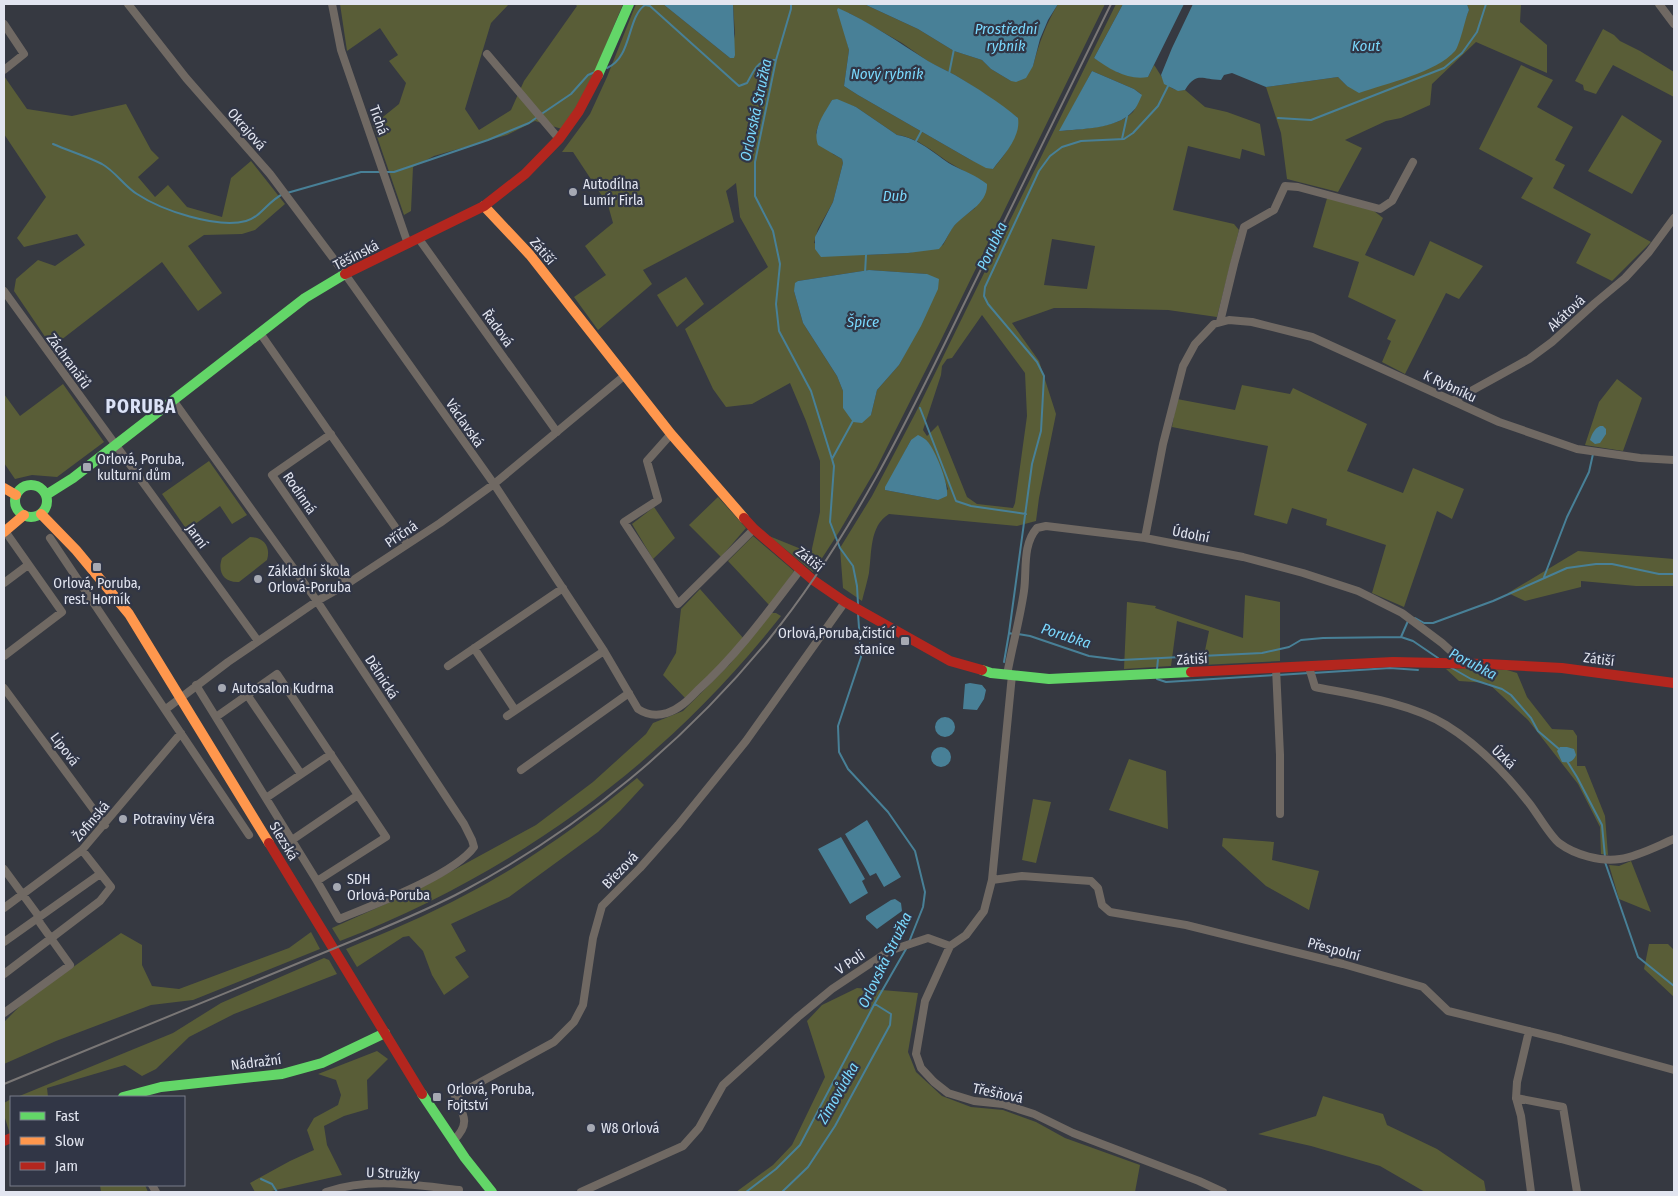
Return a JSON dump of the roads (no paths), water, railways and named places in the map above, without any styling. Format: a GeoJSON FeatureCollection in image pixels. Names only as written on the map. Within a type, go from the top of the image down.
{"type":"FeatureCollection","features":[{"type":"Feature","properties":{"kind":"street","name":"Okrajová"},"geometry":{"type":"LineString","coordinates":[[128,4],[186,78],[270,174],[345,274]]}},
{"type":"Feature","properties":{"kind":"street","name":"Tichá"},"geometry":{"type":"LineString","coordinates":[[332,4],[340,50],[408,244]]}},
{"type":"Feature","properties":{"kind":"street","name":"Těšínská"},"geometry":{"type":"LineString","coordinates":[[46,495],[60,487],[116,445],[305,298],[345,274],[484,206],[525,174],[559,139],[579,111],[594,85],[629,4]]}},
{"type":"Feature","properties":{"kind":"street"},"geometry":{"type":"LineString","coordinates":[[1659,4],[1674,24]]}},
{"type":"Feature","properties":{"kind":"street"},"geometry":{"type":"LineString","coordinates":[[4,24],[24,54],[4,70]]}},
{"type":"Feature","properties":{"kind":"street"},"geometry":{"type":"LineString","coordinates":[[487,54],[559,139]]}},
{"type":"Feature","properties":{"kind":"street"},"geometry":{"type":"LineString","coordinates":[[1145,538],[1162,444],[1183,366],[1194,344],[1214,324],[1220,322],[1244,227],[1274,210],[1285,186],[1298,187],[1380,209],[1392,201],[1413,162]]}},
{"type":"Feature","properties":{"kind":"street","name":"Zátiší"},"geometry":{"type":"LineString","coordinates":[[484,206],[530,255],[671,434],[754,529],[800,570],[845,602],[950,661],[991,673],[1049,679],[1393,662],[1464,663],[1562,668],[1674,683]]}},
{"type":"Feature","properties":{"kind":"street","name":"Akátová"},"geometry":{"type":"LineString","coordinates":[[1453,401],[1529,359],[1552,342],[1625,278],[1649,252],[1674,218]]}},
{"type":"Feature","properties":{"kind":"street","name":"Řadová"},"geometry":{"type":"LineString","coordinates":[[419,239],[557,432]]}},
{"type":"Feature","properties":{"kind":"street","name":"Václavská"},"geometry":{"type":"LineString","coordinates":[[345,274],[494,484],[604,651],[638,709],[645,714],[668,713],[683,704],[729,660],[800,570]]}},
{"type":"Feature","properties":{"kind":"street","name":"Záchranářů"},"geometry":{"type":"LineString","coordinates":[[4,291],[116,445]]}},
{"type":"Feature","properties":{"kind":"street","name":"K Rybníku"},"geometry":{"type":"LineString","coordinates":[[1220,322],[1229,320],[1252,322],[1312,337],[1499,422],[1577,449],[1640,458],[1674,460]]}},
{"type":"Feature","properties":{"kind":"street"},"geometry":{"type":"LineString","coordinates":[[260,333],[407,544]]}},
{"type":"Feature","properties":{"kind":"street","name":"Příčná"},"geometry":{"type":"LineString","coordinates":[[166,709],[258,641],[317,601],[347,584],[494,484],[624,376]]}},
{"type":"Feature","properties":{"kind":"street","name":"Dělnická"},"geometry":{"type":"LineString","coordinates":[[173,400],[317,601],[464,824],[472,840],[474,847],[469,854],[457,863],[432,877],[339,919]]}},
{"type":"Feature","properties":{"kind":"street","name":"Rodinná"},"geometry":{"type":"LineString","coordinates":[[331,434],[272,475],[347,584]]}},
{"type":"Feature","properties":{"kind":"street"},"geometry":{"type":"LineString","coordinates":[[671,434],[647,462],[658,500],[624,522],[678,604],[754,529]]}},
{"type":"Feature","properties":{"kind":"street","name":"Jarní"},"geometry":{"type":"LineString","coordinates":[[116,445],[258,641]]}},
{"type":"Feature","properties":{"kind":"street"},"geometry":{"type":"LineString","coordinates":[[31,485],[41,488],[46,495],[46,506],[41,514],[33,517],[20,512],[16,504],[16,495],[22,488],[31,485]]}},
{"type":"Feature","properties":{"kind":"street"},"geometry":{"type":"LineString","coordinates":[[4,488],[16,495]]}},
{"type":"Feature","properties":{"kind":"street","name":"Slezská"},"geometry":{"type":"LineString","coordinates":[[41,514],[82,557],[129,614],[385,1033],[453,1140],[492,1192]]}},
{"type":"Feature","properties":{"kind":"street"},"geometry":{"type":"LineString","coordinates":[[4,656],[62,612],[4,531],[24,515]]}},
{"type":"Feature","properties":{"kind":"street","name":"Údolní"},"geometry":{"type":"LineString","coordinates":[[1010,675],[1024,590],[1027,548],[1031,534],[1037,528],[1046,526],[1145,538],[1243,557],[1303,573],[1358,592],[1402,613],[1442,643],[1464,663]]}},
{"type":"Feature","properties":{"kind":"street","name":"Slezská"},"geometry":{"type":"LineString","coordinates":[[50,538],[166,709],[249,836]]}},
{"type":"Feature","properties":{"kind":"street"},"geometry":{"type":"LineString","coordinates":[[4,583],[28,564]]}},
{"type":"Feature","properties":{"kind":"street"},"geometry":{"type":"LineString","coordinates":[[448,666],[562,588]]}},
{"type":"Feature","properties":{"kind":"street","name":"Březová"},"geometry":{"type":"LineString","coordinates":[[453,1140],[463,1130],[465,1123],[464,1114],[455,1096],[554,1042],[574,1022],[583,1005],[593,938],[602,906],[640,868],[678,825],[746,741],[845,602]]}},
{"type":"Feature","properties":{"kind":"street"},"geometry":{"type":"LineString","coordinates":[[474,648],[515,710]]}},
{"type":"Feature","properties":{"kind":"street"},"geometry":{"type":"LineString","coordinates":[[507,716],[604,651]]}},
{"type":"Feature","properties":{"kind":"street","name":"Úzká"},"geometry":{"type":"LineString","coordinates":[[1309,666],[1315,687],[1366,697],[1423,713],[1447,725],[1506,775],[1558,842],[1578,853],[1596,858],[1620,859],[1674,839]]}},
{"type":"Feature","properties":{"kind":"street"},"geometry":{"type":"LineString","coordinates":[[1276,668],[1280,755],[1280,814]]}},
{"type":"Feature","properties":{"kind":"street"},"geometry":{"type":"LineString","coordinates":[[216,717],[277,674],[386,837],[317,881]]}},
{"type":"Feature","properties":{"kind":"street"},"geometry":{"type":"LineString","coordinates":[[950,946],[966,935],[984,911],[992,880],[1010,675]]}},
{"type":"Feature","properties":{"kind":"street","name":"Slezská"},"geometry":{"type":"LineString","coordinates":[[196,685],[339,919]]}},
{"type":"Feature","properties":{"kind":"street","name":"Lipová"},"geometry":{"type":"LineString","coordinates":[[4,688],[105,824]]}},
{"type":"Feature","properties":{"kind":"street"},"geometry":{"type":"LineString","coordinates":[[521,770],[629,693]]}},
{"type":"Feature","properties":{"kind":"street"},"geometry":{"type":"LineString","coordinates":[[248,696],[301,774]]}},
{"type":"Feature","properties":{"kind":"street","name":"Žofinská"},"geometry":{"type":"LineString","coordinates":[[4,908],[82,850],[181,733]]}},
{"type":"Feature","properties":{"kind":"street"},"geometry":{"type":"LineString","coordinates":[[266,798],[330,754]]}},
{"type":"Feature","properties":{"kind":"street"},"geometry":{"type":"LineString","coordinates":[[292,840],[358,795]]}},
{"type":"Feature","properties":{"kind":"street"},"geometry":{"type":"LineString","coordinates":[[4,974],[100,901],[111,887],[82,850]]}},
{"type":"Feature","properties":{"kind":"street"},"geometry":{"type":"LineString","coordinates":[[4,869],[37,914],[50,938],[70,964],[4,1013]]}},
{"type":"Feature","properties":{"kind":"street"},"geometry":{"type":"LineString","coordinates":[[4,942],[100,874]]}},
{"type":"Feature","properties":{"kind":"street","name":"Přespolní"},"geometry":{"type":"LineString","coordinates":[[992,880],[1022,876],[1091,881],[1098,888],[1102,906],[1110,912],[1186,925],[1343,964],[1423,987],[1448,1011],[1674,1070]]}},
{"type":"Feature","properties":{"kind":"street","name":"V Poli"},"geometry":{"type":"LineString","coordinates":[[582,1192],[683,1146],[699,1128],[723,1085],[832,989],[889,951],[928,938],[950,946]]}},
{"type":"Feature","properties":{"kind":"street","name":"Třešňová"},"geometry":{"type":"LineString","coordinates":[[950,946],[925,1001],[916,1054],[921,1068],[934,1082],[948,1093],[974,1101],[1003,1104],[1034,1114],[1073,1133],[1223,1192]]}},
{"type":"Feature","properties":{"kind":"street"},"geometry":{"type":"LineString","coordinates":[[1529,1031],[1517,1082],[1516,1098],[1521,1116],[1531,1192]]}},
{"type":"Feature","properties":{"kind":"street","name":"Nádražní"},"geometry":{"type":"LineString","coordinates":[[128,1096],[161,1087],[282,1074],[322,1063],[385,1033]]}},
{"type":"Feature","properties":{"kind":"street"},"geometry":{"type":"LineString","coordinates":[[1516,1098],[1563,1107],[1578,1192]]}},
{"type":"Feature","properties":{"kind":"street","name":"U Stružky"},"geometry":{"type":"LineString","coordinates":[[326,1192],[356,1184],[382,1183],[460,1190]]}},
{"type":"Feature","properties":{"kind":"water"},"geometry":{"type":"Polygon","coordinates":[[[663,4],[733,4],[734,58],[730,58],[663,4]]]}},
{"type":"Feature","properties":{"kind":"water","name":"Prostřední rybník"},"geometry":{"type":"Polygon","coordinates":[[[864,4],[1058,4],[1048,20],[1040,39],[1033,66],[1026,78],[1016,82],[991,69],[982,60],[954,51],[918,29],[864,4]]]}},
{"type":"Feature","properties":{"kind":"water"},"geometry":{"type":"Polygon","coordinates":[[[1123,4],[1184,4],[1148,77],[1127,76],[1094,58],[1123,4]]]}},
{"type":"Feature","properties":{"kind":"water","name":"Kout"},"geometry":{"type":"Polygon","coordinates":[[[1193,4],[1467,4],[1469,10],[1457,48],[1447,58],[1424,71],[1359,93],[1347,86],[1338,77],[1266,87],[1232,73],[1224,75],[1221,80],[1197,78],[1185,90],[1178,91],[1164,84],[1161,75],[1193,4]]]}},
{"type":"Feature","properties":{"kind":"water","name":"Nový rybník"},"geometry":{"type":"Polygon","coordinates":[[[838,8],[873,26],[928,61],[955,75],[996,101],[1018,118],[1017,132],[1014,139],[1007,152],[993,169],[986,168],[971,160],[844,86],[849,50],[838,8]]]}},
{"type":"Feature","properties":{"kind":"water"},"geometry":{"type":"Polygon","coordinates":[[[1092,71],[1134,89],[1142,95],[1137,106],[1125,118],[1108,125],[1059,131],[1092,71]]]}},
{"type":"Feature","properties":{"kind":"water","name":"Dub"},"geometry":{"type":"Polygon","coordinates":[[[837,99],[856,107],[897,135],[912,139],[952,165],[987,184],[984,197],[980,203],[954,226],[939,249],[908,253],[821,257],[815,249],[815,237],[833,202],[843,163],[842,159],[818,145],[817,139],[820,122],[832,100],[837,99]]]}},
{"type":"Feature","properties":{"kind":"water","name":"Špice"},"geometry":{"type":"Polygon","coordinates":[[[869,270],[927,274],[939,279],[938,289],[921,326],[899,365],[877,390],[871,415],[862,423],[853,422],[843,408],[843,391],[837,376],[803,323],[794,291],[795,283],[798,281],[869,270]]]}},
{"type":"Feature","properties":{"kind":"water"},"geometry":{"type":"Polygon","coordinates":[[[1600,426],[1606,429],[1606,434],[1600,443],[1595,444],[1590,440],[1596,429],[1600,426]]]}},
{"type":"Feature","properties":{"kind":"water"},"geometry":{"type":"Polygon","coordinates":[[[918,435],[926,440],[931,447],[944,476],[947,496],[938,500],[885,490],[911,440],[918,435]]]}},
{"type":"Feature","properties":{"kind":"water"},"geometry":{"type":"Polygon","coordinates":[[[965,684],[982,685],[986,690],[984,699],[977,710],[963,709],[965,684]]]}},
{"type":"Feature","properties":{"kind":"water"},"geometry":{"type":"Polygon","coordinates":[[[941,717],[949,717],[955,723],[955,731],[949,737],[941,737],[935,731],[935,723],[941,717]]]}},
{"type":"Feature","properties":{"kind":"water"},"geometry":{"type":"Polygon","coordinates":[[[941,747],[948,750],[951,757],[948,764],[941,767],[934,764],[931,757],[934,750],[941,747]]]}},
{"type":"Feature","properties":{"kind":"water"},"geometry":{"type":"Polygon","coordinates":[[[1560,747],[1574,749],[1576,755],[1572,761],[1562,762],[1557,751],[1560,747]]]}},
{"type":"Feature","properties":{"kind":"water"},"geometry":{"type":"Polygon","coordinates":[[[867,820],[901,877],[884,887],[876,873],[870,876],[845,834],[867,820]]]}},
{"type":"Feature","properties":{"kind":"water"},"geometry":{"type":"Polygon","coordinates":[[[841,837],[865,879],[862,881],[868,893],[850,904],[818,849],[841,837]]]}},
{"type":"Feature","properties":{"kind":"water"},"geometry":{"type":"Polygon","coordinates":[[[895,899],[901,903],[902,911],[877,929],[866,919],[866,916],[895,899]]]}},
{"type":"Feature","properties":{"kind":"waterway","name":"Orlovská Stružka"},"geometry":{"type":"LineString","coordinates":[[791,4],[776,60],[755,162],[755,196],[773,231],[780,264],[776,304],[779,331],[811,391],[834,466],[830,522],[840,548],[853,566],[858,604]]}},
{"type":"Feature","properties":{"kind":"waterway"},"geometry":{"type":"LineString","coordinates":[[1278,118],[1311,120],[1444,68],[1462,53],[1477,32],[1486,4]]}},
{"type":"Feature","properties":{"kind":"waterway"},"geometry":{"type":"LineString","coordinates":[[607,68],[621,56],[635,18],[645,5],[650,6],[739,86],[747,83],[757,66],[761,63],[776,60]]}},
{"type":"Feature","properties":{"kind":"waterway"},"geometry":{"type":"LineString","coordinates":[[949,74],[954,49]]}},
{"type":"Feature","properties":{"kind":"waterway"},"geometry":{"type":"LineString","coordinates":[[540,115],[571,94],[588,75],[595,72]]}},
{"type":"Feature","properties":{"kind":"waterway","name":"Porubka"},"geometry":{"type":"LineString","coordinates":[[1013,634],[1009,633],[1032,464],[1041,431],[1044,376],[1037,362],[988,304],[984,296],[985,287],[1039,171],[1050,156],[1062,147],[1081,141],[1124,139],[1133,133],[1158,106],[1169,84]]}},
{"type":"Feature","properties":{"kind":"waterway"},"geometry":{"type":"LineString","coordinates":[[1122,139],[1127,116]]}},
{"type":"Feature","properties":{"kind":"waterway"},"geometry":{"type":"LineString","coordinates":[[387,172],[394,172],[488,140],[529,123],[536,118]]}},
{"type":"Feature","properties":{"kind":"waterway"},"geometry":{"type":"LineString","coordinates":[[915,143],[922,130]]}},
{"type":"Feature","properties":{"kind":"waterway"},"geometry":{"type":"LineString","coordinates":[[53,144],[102,164],[132,191],[147,200],[174,212],[205,220],[234,223],[246,221],[256,216],[283,194]]}},
{"type":"Feature","properties":{"kind":"waterway"},"geometry":{"type":"LineString","coordinates":[[287,193],[361,172],[382,172]]}},
{"type":"Feature","properties":{"kind":"waterway"},"geometry":{"type":"LineString","coordinates":[[865,273],[866,255]]}},
{"type":"Feature","properties":{"kind":"waterway"},"geometry":{"type":"LineString","coordinates":[[920,408],[956,501],[971,506],[1026,514]]}},
{"type":"Feature","properties":{"kind":"waterway"},"geometry":{"type":"LineString","coordinates":[[832,459],[854,419]]}},
{"type":"Feature","properties":{"kind":"waterway"},"geometry":{"type":"LineString","coordinates":[[1544,577],[1567,517],[1589,472],[1593,454]]}},
{"type":"Feature","properties":{"kind":"waterway"},"geometry":{"type":"LineString","coordinates":[[1415,618],[1424,623],[1433,623],[1493,601],[1567,568],[1612,564],[1659,574],[1674,574]]}},
{"type":"Feature","properties":{"kind":"waterway","name":"Orlovská Stružka"},"geometry":{"type":"LineString","coordinates":[[858,613],[861,657],[838,726],[839,752],[848,769],[888,812],[915,851],[925,892],[923,907],[909,942]]}},
{"type":"Feature","properties":{"kind":"waterway"},"geometry":{"type":"LineString","coordinates":[[1401,637],[1408,621]]}},
{"type":"Feature","properties":{"kind":"waterway"},"geometry":{"type":"LineString","coordinates":[[1004,662],[1009,633]]}},
{"type":"Feature","properties":{"kind":"waterway","name":"Porubka"},"geometry":{"type":"LineString","coordinates":[[1018,634],[1030,636],[1089,656],[1121,660],[1262,653],[1289,647],[1301,640],[1323,638],[1401,637],[1413,641],[1438,658]]}},
{"type":"Feature","properties":{"kind":"waterway"},"geometry":{"type":"LineString","coordinates":[[1157,669],[1158,659]]}},
{"type":"Feature","properties":{"kind":"waterway","name":"Porubka"},"geometry":{"type":"LineString","coordinates":[[1450,667],[1471,679],[1502,689],[1511,695],[1531,718],[1538,731],[1559,749]]}},
{"type":"Feature","properties":{"kind":"waterway"},"geometry":{"type":"LineString","coordinates":[[1313,673],[1390,668],[1418,670]]}},
{"type":"Feature","properties":{"kind":"waterway"},"geometry":{"type":"LineString","coordinates":[[1278,675],[1309,673]]}},
{"type":"Feature","properties":{"kind":"waterway"},"geometry":{"type":"LineString","coordinates":[[1157,676],[1157,679],[1166,682],[1274,675]]}},
{"type":"Feature","properties":{"kind":"waterway","name":"Porubka"},"geometry":{"type":"LineString","coordinates":[[1567,761],[1602,825],[1605,857]]}},
{"type":"Feature","properties":{"kind":"waterway","name":"Porubka"},"geometry":{"type":"LineString","coordinates":[[1605,862],[1638,957],[1674,986]]}},
{"type":"Feature","properties":{"kind":"waterway","name":"Orlovská Stružka"},"geometry":{"type":"LineString","coordinates":[[746,1192],[776,1169],[800,1145],[875,1003],[906,949]]}},
{"type":"Feature","properties":{"kind":"waterway","name":"Zimovůdka"},"geometry":{"type":"LineString","coordinates":[[782,1192],[808,1167],[835,1126],[890,1025],[891,1014],[875,1004]]}},
{"type":"Feature","properties":{"kind":"waterway"},"geometry":{"type":"LineString","coordinates":[[261,1179],[272,1184],[277,1192]]}},
{"type":"Feature","properties":{"kind":"railway"},"geometry":{"type":"LineString","coordinates":[[4,1084],[384,928],[465,890],[508,866],[591,810],[630,779],[704,712],[770,638],[799,599],[826,560],[876,478],[921,393],[1111,4]]}},
{"type":"Feature","properties":{"kind":"place","name":"Autodílna Lumír Firla"},"geometry":{"type":"Point","coordinates":[573,192]}},
{"type":"Feature","properties":{"kind":"place","name":"Orlová, Poruba, kulturní dům"},"geometry":{"type":"Point","coordinates":[87,467]}},
{"type":"Feature","properties":{"kind":"place","name":"Orlová, Poruba, rest. Horník"},"geometry":{"type":"Point","coordinates":[97,567]}},
{"type":"Feature","properties":{"kind":"place","name":"Základní škola Orlová-Poruba"},"geometry":{"type":"Point","coordinates":[258,579]}},
{"type":"Feature","properties":{"kind":"place","name":"Orlová,Poruba,čistící stanice"},"geometry":{"type":"Point","coordinates":[905,641]}},
{"type":"Feature","properties":{"kind":"place","name":"Autosalon Kudrna"},"geometry":{"type":"Point","coordinates":[222,688]}},
{"type":"Feature","properties":{"kind":"place","name":"Potraviny Věra"},"geometry":{"type":"Point","coordinates":[123,819]}},
{"type":"Feature","properties":{"kind":"place","name":"SDH Orlová-Poruba"},"geometry":{"type":"Point","coordinates":[337,887]}},
{"type":"Feature","properties":{"kind":"place","name":"Orlová, Poruba, Fojtství"},"geometry":{"type":"Point","coordinates":[437,1097]}},
{"type":"Feature","properties":{"kind":"place","name":"W8 Orlová"},"geometry":{"type":"Point","coordinates":[591,1128]}},
{"type":"Feature","properties":{"kind":"district","name":"PORUBA"},"geometry":{"type":"Point","coordinates":[141,406]}}]}
